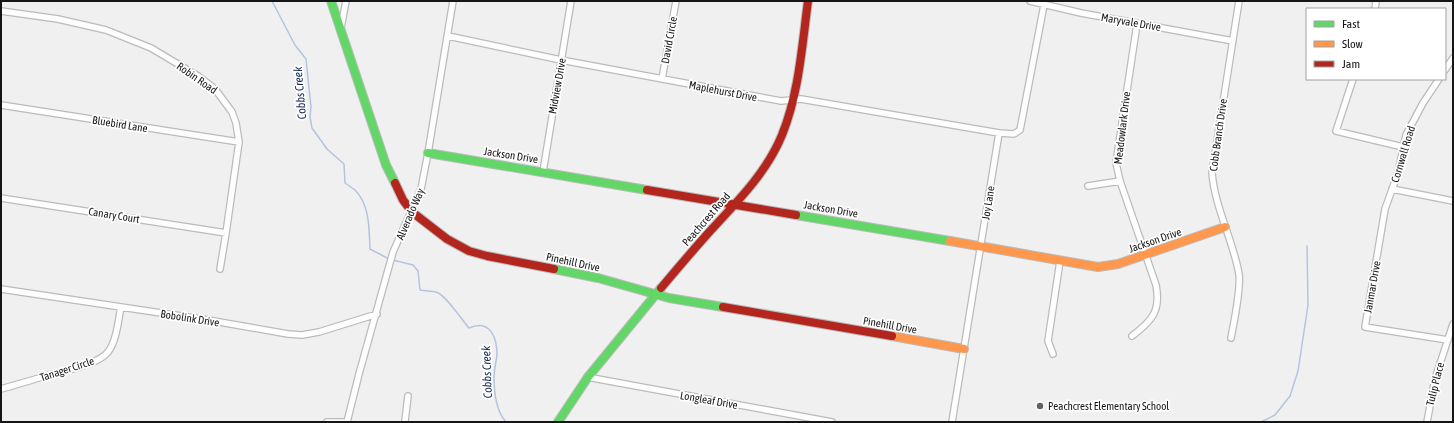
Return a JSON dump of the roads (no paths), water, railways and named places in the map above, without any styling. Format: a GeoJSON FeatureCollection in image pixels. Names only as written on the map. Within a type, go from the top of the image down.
{"type":"FeatureCollection","features":[{"type":"Feature","properties":{"kind":"street","name":"Pinehill Drive"},"geometry":{"type":"LineString","coordinates":[[331,1],[386,165],[402,200],[412,212],[447,239],[469,251],[487,256],[598,278],[656,293],[669,298],[964,349]]}},
{"type":"Feature","properties":{"kind":"street"},"geometry":{"type":"LineString","coordinates":[[341,31],[346,1]]}},
{"type":"Feature","properties":{"kind":"street","name":"Alverado Way"},"geometry":{"type":"LineString","coordinates":[[347,422],[393,252],[421,189],[454,1]]}},
{"type":"Feature","properties":{"kind":"street","name":"Midview Drive"},"geometry":{"type":"LineString","coordinates":[[543,172],[571,1]]}},
{"type":"Feature","properties":{"kind":"street","name":"David Circle"},"geometry":{"type":"LineString","coordinates":[[662,79],[676,1]]}},
{"type":"Feature","properties":{"kind":"street","name":"Peachcrest Road"},"geometry":{"type":"LineString","coordinates":[[558,422],[587,377],[656,293],[755,179],[771,156],[781,137],[793,100],[800,62],[808,1]]}},
{"type":"Feature","properties":{"kind":"street","name":"Maryvale Drive"},"geometry":{"type":"LineString","coordinates":[[1030,1],[1138,24],[1233,41]]}},
{"type":"Feature","properties":{"kind":"street","name":"Cobb Branch Drive"},"geometry":{"type":"LineString","coordinates":[[1231,338],[1239,276],[1235,256],[1213,188],[1212,173],[1240,1]]}},
{"type":"Feature","properties":{"kind":"street"},"geometry":{"type":"LineString","coordinates":[[999,132],[1014,134],[1020,130],[1044,5]]}},
{"type":"Feature","properties":{"kind":"street","name":"Robin Road"},"geometry":{"type":"LineString","coordinates":[[1,11],[58,19],[106,30],[151,48],[198,76],[215,89],[226,101],[236,123],[239,142],[220,269]]}},
{"type":"Feature","properties":{"kind":"street","name":"Meadowlark Drive"},"geometry":{"type":"LineString","coordinates":[[1132,336],[1150,321],[1158,303],[1156,285],[1120,181],[1116,163],[1117,149],[1138,24]]}},
{"type":"Feature","properties":{"kind":"street","name":"Maplehurst Drive"},"geometry":{"type":"LineString","coordinates":[[448,36],[561,60],[781,101],[802,98],[999,132]]}},
{"type":"Feature","properties":{"kind":"street"},"geometry":{"type":"LineString","coordinates":[[1446,68],[1453,58]]}},
{"type":"Feature","properties":{"kind":"street"},"geometry":{"type":"LineString","coordinates":[[1353,80],[1336,131],[1403,147]]}},
{"type":"Feature","properties":{"kind":"street","name":"Cornwall Road"},"geometry":{"type":"LineString","coordinates":[[1392,189],[1398,173],[1406,135],[1413,120],[1438,80]]}},
{"type":"Feature","properties":{"kind":"street","name":"Bluebird Lane"},"geometry":{"type":"LineString","coordinates":[[1,105],[239,142]]}},
{"type":"Feature","properties":{"kind":"street","name":"Joy Lane"},"geometry":{"type":"LineString","coordinates":[[952,422],[999,132]]}},
{"type":"Feature","properties":{"kind":"street","name":"Jackson Drive"},"geometry":{"type":"LineString","coordinates":[[428,153],[1098,267],[1118,264],[1225,227]]}},
{"type":"Feature","properties":{"kind":"street"},"geometry":{"type":"LineString","coordinates":[[1088,186],[1120,181]]}},
{"type":"Feature","properties":{"kind":"street"},"geometry":{"type":"LineString","coordinates":[[1392,189],[1453,201]]}},
{"type":"Feature","properties":{"kind":"street","name":"Janmar Drive"},"geometry":{"type":"LineString","coordinates":[[1392,189],[1385,208],[1365,327],[1448,340]]}},
{"type":"Feature","properties":{"kind":"street","name":"Canary Court"},"geometry":{"type":"LineString","coordinates":[[1,198],[226,233]]}},
{"type":"Feature","properties":{"kind":"street"},"geometry":{"type":"LineString","coordinates":[[1053,354],[1048,341],[1060,261]]}},
{"type":"Feature","properties":{"kind":"street","name":"Bobolink Drive"},"geometry":{"type":"LineString","coordinates":[[1,289],[302,335],[319,332],[377,314]]}},
{"type":"Feature","properties":{"kind":"street","name":"Tanager Circle"},"geometry":{"type":"LineString","coordinates":[[1,389],[85,366],[108,353],[117,330],[121,307]]}},
{"type":"Feature","properties":{"kind":"street","name":"Tulip Place"},"geometry":{"type":"LineString","coordinates":[[1427,422],[1435,379],[1453,324]]}},
{"type":"Feature","properties":{"kind":"street","name":"Longleaf Drive"},"geometry":{"type":"LineString","coordinates":[[587,377],[832,422]]}},
{"type":"Feature","properties":{"kind":"street"},"geometry":{"type":"LineString","coordinates":[[404,422],[408,396]]}},
{"type":"Feature","properties":{"kind":"street"},"geometry":{"type":"LineString","coordinates":[[327,422],[343,422]]}},
{"type":"Feature","properties":{"kind":"waterway","name":"Cobbs Creek"},"geometry":{"type":"LineString","coordinates":[[272,1],[295,45],[306,59],[312,128],[327,149],[344,164],[345,183],[355,190],[364,203],[368,218],[370,249],[389,259]]}},
{"type":"Feature","properties":{"kind":"waterway"},"geometry":{"type":"LineString","coordinates":[[1261,422],[1275,415],[1290,396],[1298,371],[1308,305],[1307,246]]}},
{"type":"Feature","properties":{"kind":"waterway","name":"Cobbs Creek"},"geometry":{"type":"LineString","coordinates":[[393,260],[413,265],[418,271],[420,290],[440,294],[449,302],[469,328],[482,326],[491,331],[497,348],[494,377],[495,395],[500,412],[506,422]]}},
{"type":"Feature","properties":{"kind":"place","name":"Peachcrest Elementary School"},"geometry":{"type":"Point","coordinates":[1040,406]}}]}
